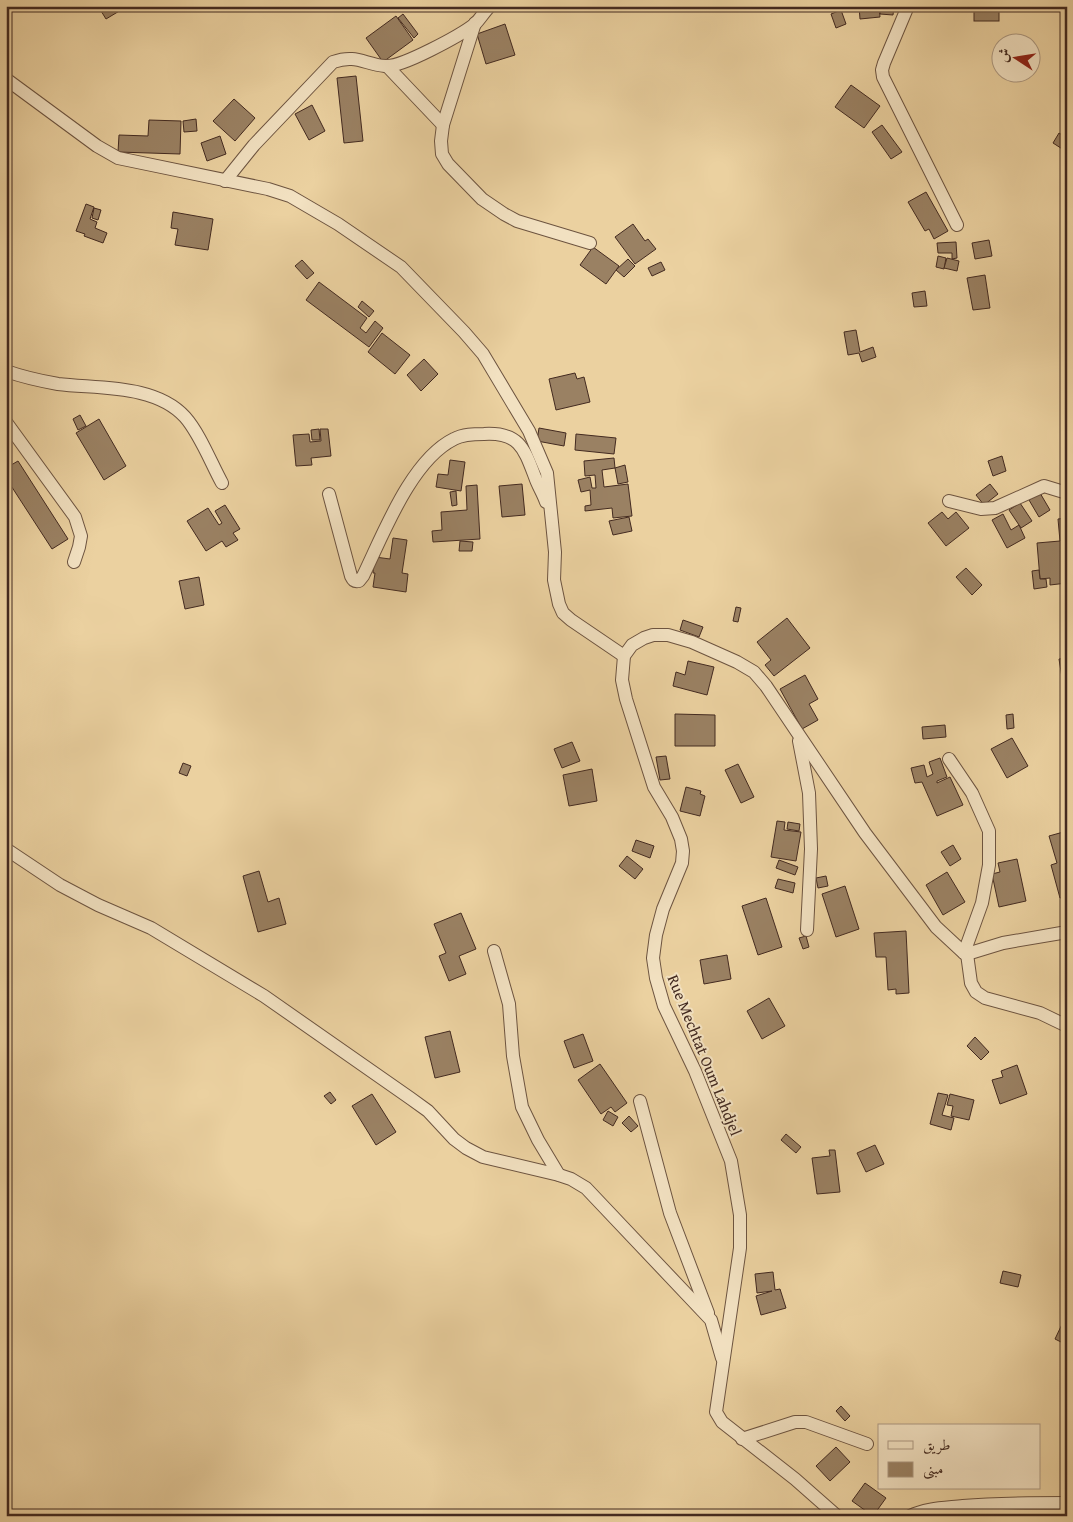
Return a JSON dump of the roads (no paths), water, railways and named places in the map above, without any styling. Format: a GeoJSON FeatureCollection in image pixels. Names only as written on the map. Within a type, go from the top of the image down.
{"type":"FeatureCollection","features":[{"type":"Feature","properties":{"kind":"street"},"geometry":{"type":"LineString","coordinates":[[387,66],[425,53],[456,36],[475,23],[490,6]]}},
{"type":"Feature","properties":{"kind":"street"},"geometry":{"type":"LineString","coordinates":[[908,6],[884,63],[883,77],[957,225]]}},
{"type":"Feature","properties":{"kind":"street"},"geometry":{"type":"LineString","coordinates":[[475,23],[443,125],[442,154],[448,164],[482,199],[504,214],[517,220],[590,243]]}},
{"type":"Feature","properties":{"kind":"street"},"geometry":{"type":"LineString","coordinates":[[225,181],[254,146],[333,62],[344,58],[355,58],[387,66],[443,125]]}},
{"type":"Feature","properties":{"kind":"street"},"geometry":{"type":"LineString","coordinates":[[6,79],[97,146],[118,158],[268,189],[290,196],[338,224],[401,267],[483,354],[529,431],[547,473],[555,552],[554,580],[563,613],[624,656],[632,645],[644,638],[653,635],[668,635],[692,642],[738,662],[754,672],[766,686],[865,833],[936,927],[965,954]]}},
{"type":"Feature","properties":{"kind":"street"},"geometry":{"type":"LineString","coordinates":[[6,91],[32,98]]}},
{"type":"Feature","properties":{"kind":"street"},"geometry":{"type":"LineString","coordinates":[[6,371],[58,384],[140,392],[172,406],[185,417],[222,484]]}},
{"type":"Feature","properties":{"kind":"street"},"geometry":{"type":"LineString","coordinates":[[6,422],[75,517],[81,536],[80,548],[74,562]]}},
{"type":"Feature","properties":{"kind":"street"},"geometry":{"type":"LineString","coordinates":[[329,494],[351,576],[356,582],[363,576],[386,527],[424,463],[434,452],[456,438],[476,434],[504,434],[521,444],[529,459],[552,521]]}},
{"type":"Feature","properties":{"kind":"street"},"geometry":{"type":"LineString","coordinates":[[949,501],[981,509],[995,508],[1044,486],[1067,493]]}},
{"type":"Feature","properties":{"kind":"street","name":"Rue Mechtat Oum Lahdjel"},"geometry":{"type":"LineString","coordinates":[[624,656],[622,680],[626,699],[654,788],[672,817],[681,839],[683,851],[682,863],[663,909],[656,935],[652,958],[656,978],[664,1006],[695,1071],[731,1161],[740,1215],[740,1248],[716,1412],[722,1422],[795,1479],[837,1516]]}},
{"type":"Feature","properties":{"kind":"street"},"geometry":{"type":"LineString","coordinates":[[798,735],[809,793],[811,849],[807,930]]}},
{"type":"Feature","properties":{"kind":"street"},"geometry":{"type":"LineString","coordinates":[[949,759],[972,793],[989,831],[988,874],[982,903],[965,954],[972,983],[976,992],[985,998],[1040,1013],[1067,1026]]}},
{"type":"Feature","properties":{"kind":"street"},"geometry":{"type":"LineString","coordinates":[[6,849],[60,885],[98,905],[152,928],[264,996],[428,1111],[454,1139],[466,1148],[483,1157],[571,1179],[586,1188],[711,1320]]}},
{"type":"Feature","properties":{"kind":"street"},"geometry":{"type":"LineString","coordinates":[[965,954],[1003,943],[1067,932]]}},
{"type":"Feature","properties":{"kind":"street"},"geometry":{"type":"LineString","coordinates":[[494,951],[509,1004],[513,1056],[522,1107],[538,1140],[559,1175]]}},
{"type":"Feature","properties":{"kind":"street"},"geometry":{"type":"LineString","coordinates":[[640,1101],[670,1213],[711,1320],[724,1364]]}},
{"type":"Feature","properties":{"kind":"street"},"geometry":{"type":"LineString","coordinates":[[742,1439],[795,1422],[806,1422],[867,1444]]}},
{"type":"Feature","properties":{"kind":"street"},"geometry":{"type":"LineString","coordinates":[[910,1516],[937,1508],[1007,1502],[1067,1503]]}}]}
